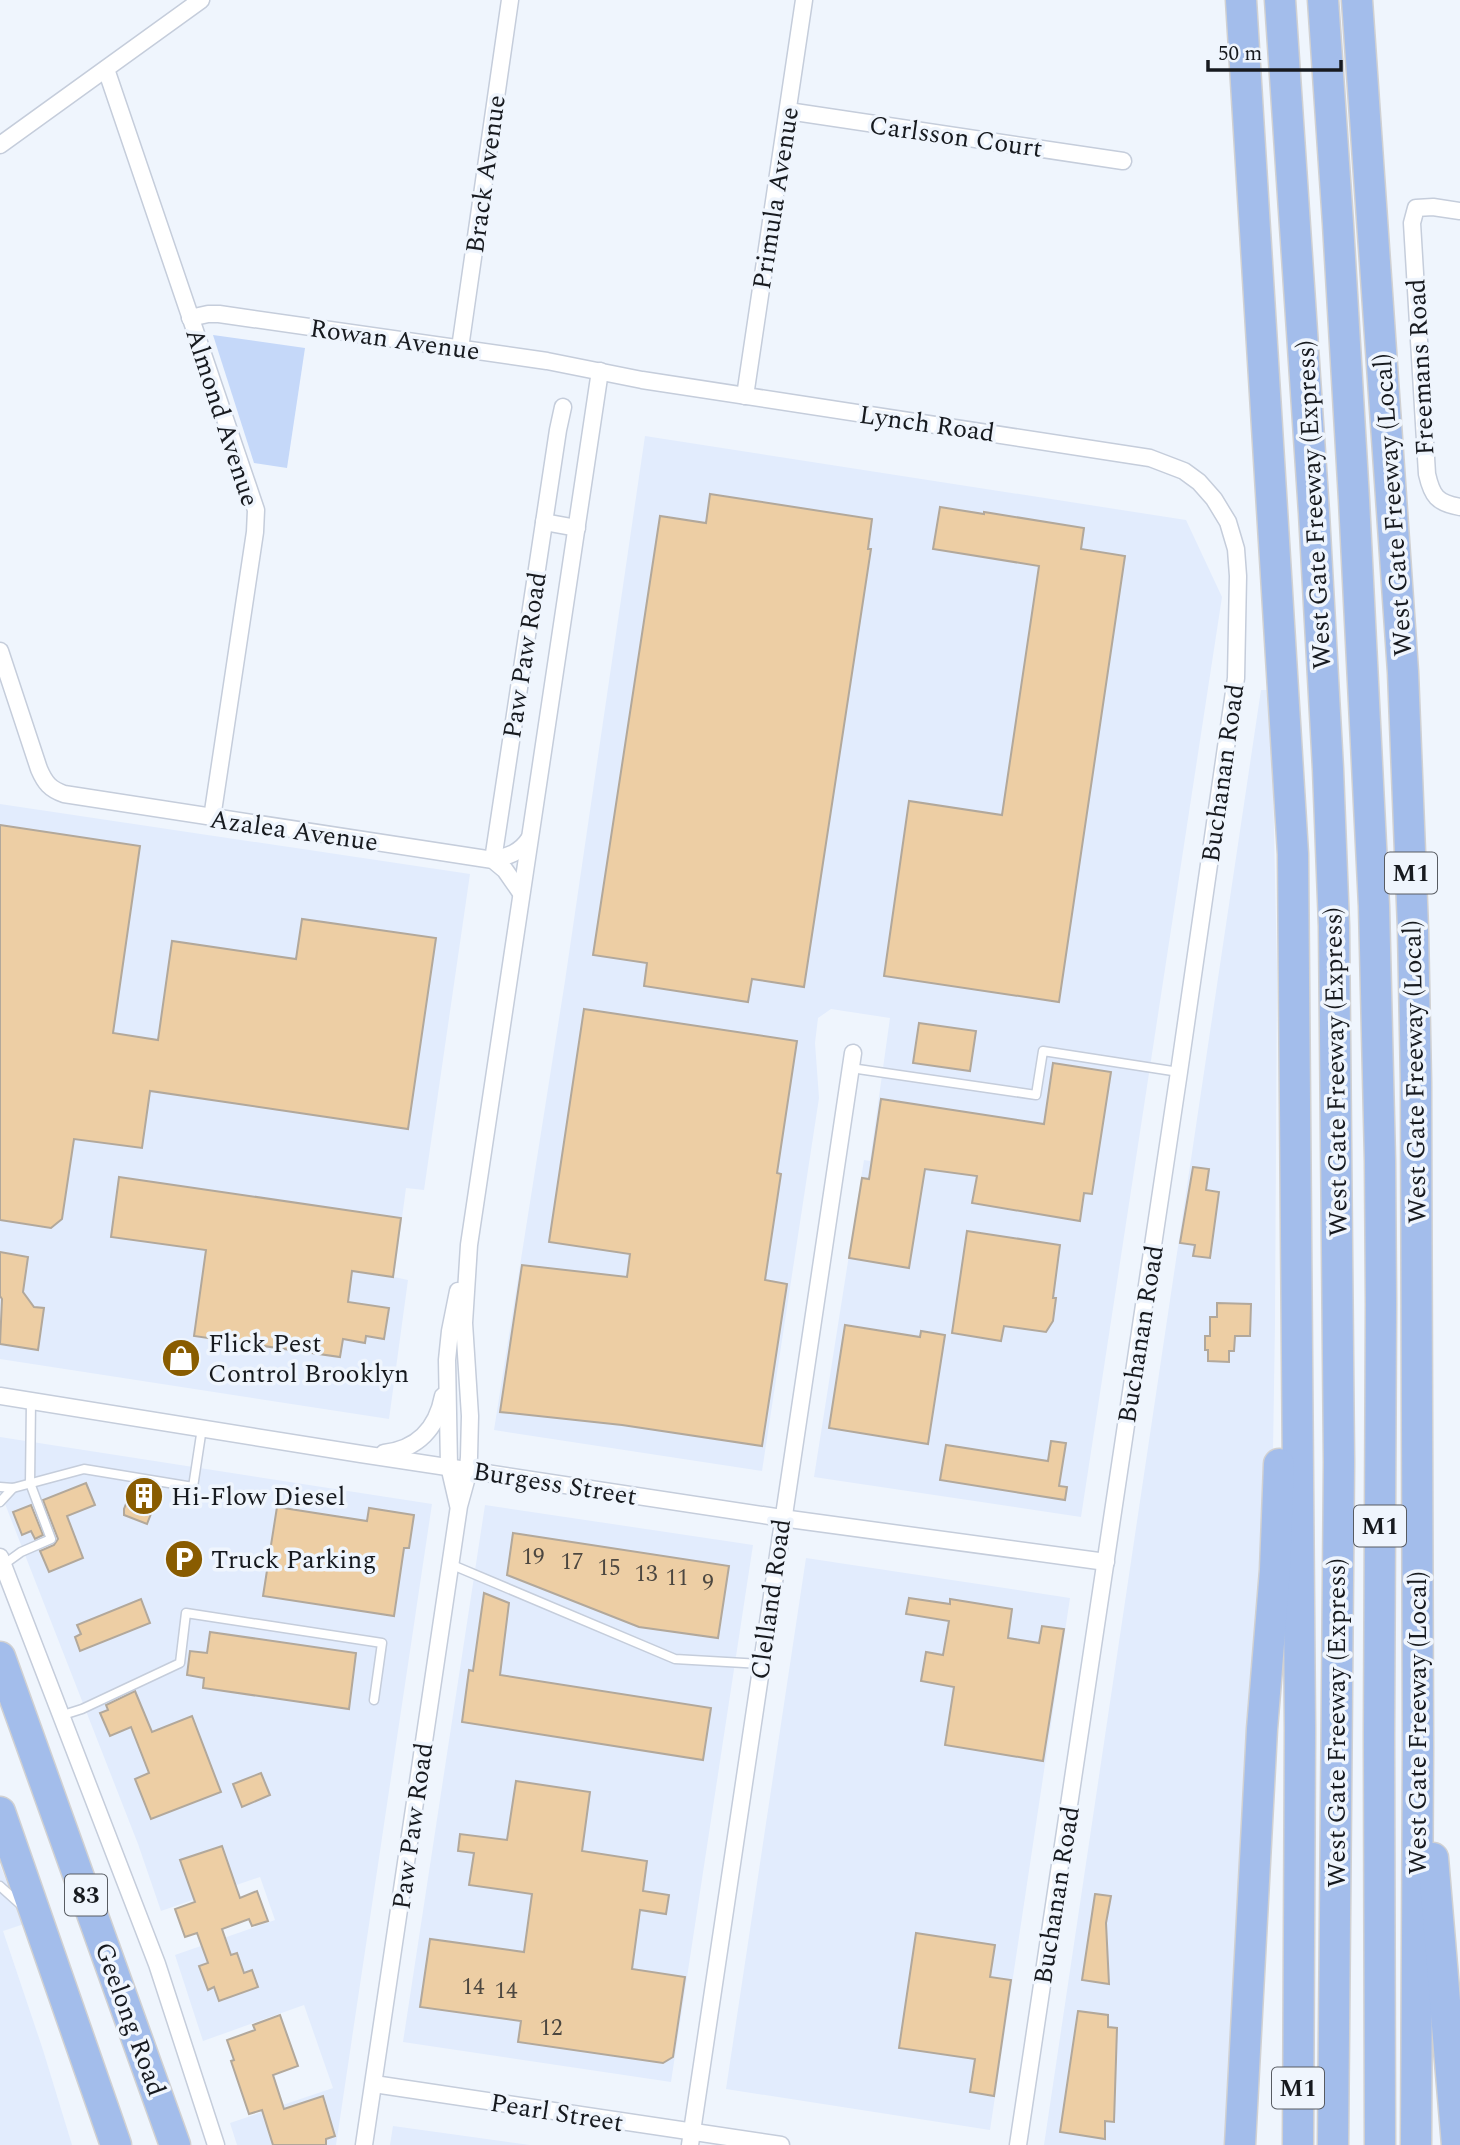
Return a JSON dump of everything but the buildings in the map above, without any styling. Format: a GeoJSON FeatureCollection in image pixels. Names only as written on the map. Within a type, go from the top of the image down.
{"type":"FeatureCollection","features":[{"type":"Feature","properties":{"kind":"highway","name":"M1"},"geometry":{"type":"LineString","coordinates":[[1241,0],[1293,854],[1300,1717],[1298,2145]]}},
{"type":"Feature","properties":{"kind":"highway","name":"West Gate Freeway (Express)"},"geometry":{"type":"LineString","coordinates":[[1280,0],[1314,513],[1334,926],[1339,1462],[1333,2145]]}},
{"type":"Feature","properties":{"kind":"highway","name":"West Gate Freeway (Express)"},"geometry":{"type":"LineString","coordinates":[[1322,0],[1338,224],[1374,906],[1381,1278],[1380,2145]]}},
{"type":"Feature","properties":{"kind":"highway","name":"West Gate Freeway (Local)"},"geometry":{"type":"LineString","coordinates":[[1357,0],[1403,671],[1413,929],[1418,1747],[1416,2145]]}},
{"type":"Feature","properties":{"kind":"highway"},"geometry":{"type":"LineString","coordinates":[[1240,2145],[1262,1729],[1275,1570],[1295,970]]}},
{"type":"Feature","properties":{"kind":"highway","name":"Geelong Road"},"geometry":{"type":"LineString","coordinates":[[0,1657],[175,2145]]}},
{"type":"Feature","properties":{"kind":"highway"},"geometry":{"type":"LineString","coordinates":[[1418,1747],[1435,1870],[1457,2145]]}},
{"type":"Feature","properties":{"kind":"highway","name":"Geelong Road"},"geometry":{"type":"LineString","coordinates":[[0,1812],[117,2145]]}},
{"type":"Feature","properties":{"kind":"street"},"geometry":{"type":"LineString","coordinates":[[0,145],[201,0]]}},
{"type":"Feature","properties":{"kind":"street","name":"Brack Avenue"},"geometry":{"type":"LineString","coordinates":[[460,348],[510,0]]}},
{"type":"Feature","properties":{"kind":"street","name":"Primula Avenue"},"geometry":{"type":"LineString","coordinates":[[745,396],[804,0]]}},
{"type":"Feature","properties":{"kind":"street","name":"Almond Avenue"},"geometry":{"type":"LineString","coordinates":[[106,69],[256,510],[212,818]]}},
{"type":"Feature","properties":{"kind":"street","name":"Carlsson Court"},"geometry":{"type":"LineString","coordinates":[[788,111],[1124,161]]}},
{"type":"Feature","properties":{"kind":"street","name":"Freemans Road"},"geometry":{"type":"LineString","coordinates":[[1460,211],[1433,207],[1416,208],[1412,223],[1427,474],[1430,488],[1437,499],[1447,505],[1460,507]]}},
{"type":"Feature","properties":{"kind":"street","name":"Rowan Avenue"},"geometry":{"type":"LineString","coordinates":[[190,318],[219,314],[547,361],[600,372]]}},
{"type":"Feature","properties":{"kind":"street","name":"Lynch Road"},"geometry":{"type":"LineString","coordinates":[[600,372],[1150,458],[1184,471],[1199,482],[1214,499],[1228,522]]}},
{"type":"Feature","properties":{"kind":"street","name":"Paw Paw Road"},"geometry":{"type":"LineString","coordinates":[[364,2145],[450,1564],[468,1469],[470,1416],[464,1323],[469,1245],[600,372]]}},
{"type":"Feature","properties":{"kind":"street","name":"Paw Paw Road"},"geometry":{"type":"LineString","coordinates":[[493,860],[564,407]]}},
{"type":"Feature","properties":{"kind":"street"},"geometry":{"type":"LineString","coordinates":[[544,522],[577,527]]}},
{"type":"Feature","properties":{"kind":"street","name":"Buchanan Road"},"geometry":{"type":"LineString","coordinates":[[1018,2145],[1236,678],[1238,576],[1236,549],[1228,522]]}},
{"type":"Feature","properties":{"kind":"street","name":"Azalea Avenue"},"geometry":{"type":"LineString","coordinates":[[0,651],[39,769],[45,782],[53,790],[212,818],[493,860]]}},
{"type":"Feature","properties":{"kind":"street"},"geometry":{"type":"LineString","coordinates":[[493,860],[517,852],[530,838]]}},
{"type":"Feature","properties":{"kind":"street"},"geometry":{"type":"LineString","coordinates":[[493,860],[505,870],[521,892]]}},
{"type":"Feature","properties":{"kind":"street","name":"Clelland Road"},"geometry":{"type":"LineString","coordinates":[[691,2138],[852,1061]]}},
{"type":"Feature","properties":{"kind":"street","name":"Paw Paw Road"},"geometry":{"type":"LineString","coordinates":[[459,1506],[449,1466],[447,1360],[453,1313],[469,1245]]}},
{"type":"Feature","properties":{"kind":"street"},"geometry":{"type":"LineString","coordinates":[[361,1454],[396,1451],[414,1444],[426,1434],[441,1406],[447,1360]]}},
{"type":"Feature","properties":{"kind":"street","name":"Burgess Street"},"geometry":{"type":"LineString","coordinates":[[1,1396],[782,1518],[1105,1562]]}},
{"type":"Feature","properties":{"kind":"street"},"geometry":{"type":"LineString","coordinates":[[1,1561],[157,1964],[216,2145]]}},
{"type":"Feature","properties":{"kind":"street","name":"Pearl Street"},"geometry":{"type":"LineString","coordinates":[[374,2084],[691,2138],[781,2145]]}},
{"type":"Feature","properties":{"kind":"lane"},"geometry":{"type":"LineString","coordinates":[[852,1061],[1036,1095],[1043,1051],[1179,1072]]}},
{"type":"Feature","properties":{"kind":"lane"},"geometry":{"type":"LineString","coordinates":[[1,1561],[51,1539],[30,1483],[31,1401]]}},
{"type":"Feature","properties":{"kind":"lane"},"geometry":{"type":"LineString","coordinates":[[0,1487],[13,1488],[84,1469],[193,1487],[202,1428]]}},
{"type":"Feature","properties":{"kind":"lane"},"geometry":{"type":"LineString","coordinates":[[0,1502],[13,1488]]}},
{"type":"Feature","properties":{"kind":"lane"},"geometry":{"type":"LineString","coordinates":[[450,1564],[675,1659],[761,1664]]}},
{"type":"Feature","properties":{"kind":"lane"},"geometry":{"type":"LineString","coordinates":[[60,1716],[82,1709],[180,1663],[186,1613],[382,1643],[374,1700]]}},
{"type":"Feature","properties":{"kind":"lane"},"geometry":{"type":"LineString","coordinates":[[0,1886],[38,1921]]}},
{"type":"Feature","properties":{"kind":"shaded area"},"geometry":{"type":"Polygon","coordinates":[[[213,335],[305,348],[287,468],[254,463],[213,335]]]}},
{"type":"Feature","properties":{"kind":"shaded area"},"geometry":{"type":"Polygon","coordinates":[[[645,436],[1186,520],[1222,597],[1081,1517],[814,1477],[864,1160],[870,1161],[890,1018],[831,1009],[818,1018],[815,1043],[819,1098],[762,1471],[494,1430],[565,981],[645,436]]]}},
{"type":"Feature","properties":{"kind":"shaded area"},"geometry":{"type":"Polygon","coordinates":[[[1261,690],[1271,690],[1277,972],[1275,1324],[1272,1515],[1248,2145],[1044,2145],[1261,690]]]}},
{"type":"Feature","properties":{"kind":"shaded area"},"geometry":{"type":"Polygon","coordinates":[[[0,804],[470,874],[424,1190],[406,1188],[394,1277],[408,1280],[389,1419],[0,1359],[0,804]]]}},
{"type":"Feature","properties":{"kind":"shaded area"},"geometry":{"type":"Polygon","coordinates":[[[0,1437],[432,1504],[336,2145],[237,2145],[230,2123],[333,2088],[304,2005],[203,2041],[175,1955],[275,1920],[260,1877],[161,1911],[138,1844],[0,1491],[0,1437]]]}},
{"type":"Feature","properties":{"kind":"shaded area"},"geometry":{"type":"Polygon","coordinates":[[[485,1505],[753,1545],[671,2082],[403,2042],[485,1505]]]}},
{"type":"Feature","properties":{"kind":"shaded area"},"geometry":{"type":"Polygon","coordinates":[[[806,1558],[1070,1598],[990,2130],[726,2089],[806,1558]]]}},
{"type":"Feature","properties":{"kind":"shaded area"},"geometry":{"type":"Polygon","coordinates":[[[0,1865],[24,1924],[3,1931],[72,2145],[0,2145],[0,1865]]]}},
{"type":"Feature","properties":{"kind":"shaded area"},"geometry":{"type":"Polygon","coordinates":[[[393,2126],[530,2145],[390,2145],[393,2126]]]}},
{"type":"Feature","properties":{"kind":"place","name":"Flick Pest Control Brooklyn"},"geometry":{"type":"Point","coordinates":[181,1358]}},
{"type":"Feature","properties":{"kind":"place","name":"Hi-Flow Diesel"},"geometry":{"type":"Point","coordinates":[144,1496]}},
{"type":"Feature","properties":{"kind":"place","name":"Truck Parking"},"geometry":{"type":"Point","coordinates":[184,1559]}}]}
